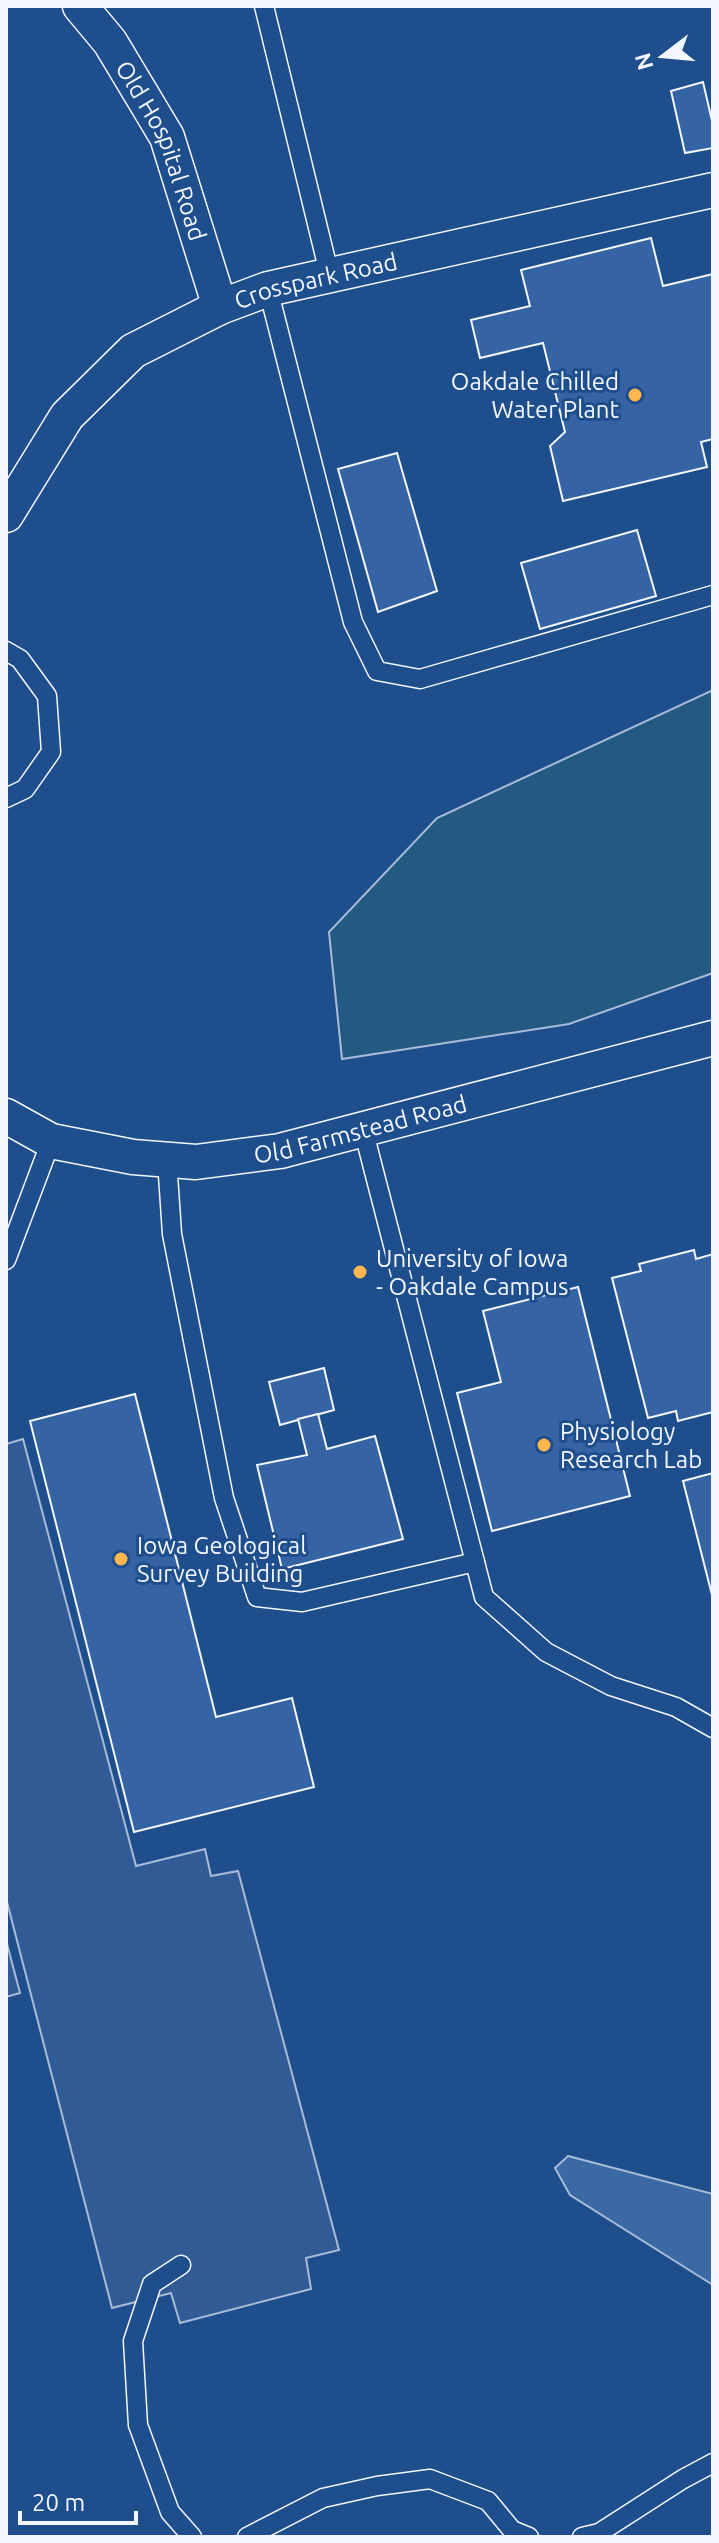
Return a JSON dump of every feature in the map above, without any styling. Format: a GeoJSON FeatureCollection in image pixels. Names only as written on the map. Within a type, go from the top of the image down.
{"type":"FeatureCollection","features":[{"type":"Feature","properties":{"kind":"street","name":"Old Hospital Road"},"geometry":{"type":"LineString","coordinates":[[80,6],[110,42],[167,137],[220,307]]}},
{"type":"Feature","properties":{"kind":"street","name":"Crosspark Road"},"geometry":{"type":"LineString","coordinates":[[6,515],[67,416],[133,351],[220,307],[268,289],[713,190]]}},
{"type":"Feature","properties":{"kind":"street","name":"Old Farmstead Road"},"geometry":{"type":"LineString","coordinates":[[6,1116],[51,1141],[133,1157],[196,1162],[280,1151],[713,1038]]}},
{"type":"Feature","properties":{"kind":"lane"},"geometry":{"type":"LineString","coordinates":[[264,6],[330,277]]}},
{"type":"Feature","properties":{"kind":"lane"},"geometry":{"type":"LineString","coordinates":[[268,289],[353,622],[377,671],[420,679],[713,595]]}},
{"type":"Feature","properties":{"kind":"lane"},"geometry":{"type":"LineString","coordinates":[[6,651],[20,659],[47,696],[51,752],[25,789],[6,798]]}},
{"type":"Feature","properties":{"kind":"lane"},"geometry":{"type":"LineString","coordinates":[[363,1129],[484,1597],[546,1652],[611,1686],[676,1707],[713,1728]]}},
{"type":"Feature","properties":{"kind":"lane"},"geometry":{"type":"LineString","coordinates":[[6,1260],[51,1141]]}},
{"type":"Feature","properties":{"kind":"lane"},"geometry":{"type":"LineString","coordinates":[[167,1160],[172,1234],[224,1498],[257,1597],[302,1602],[475,1562]]}},
{"type":"Feature","properties":{"kind":"lane"},"geometry":{"type":"LineString","coordinates":[[181,2265],[152,2284],[133,2341],[138,2425],[170,2512],[192,2537]]}},
{"type":"Feature","properties":{"kind":"lane"},"geometry":{"type":"LineString","coordinates":[[582,2537],[599,2533],[713,2463]]}},
{"type":"Feature","properties":{"kind":"lane"},"geometry":{"type":"LineString","coordinates":[[247,2537],[323,2498],[430,2479],[488,2501],[512,2530],[529,2537]]}},
{"type":"Feature","properties":{"kind":"shaded area"},"geometry":{"type":"Polygon","coordinates":[[[713,690],[713,973],[569,1024],[342,1059],[329,932],[437,818],[713,690]]]}},
{"type":"Feature","properties":{"kind":"shaded area"},"geometry":{"type":"Polygon","coordinates":[[[23,1439],[136,1866],[205,1849],[211,1876],[238,1871],[339,2250],[306,2258],[311,2289],[180,2323],[171,2293],[112,2308],[6,1898],[6,1444],[23,1439]]]}},
{"type":"Feature","properties":{"kind":"shaded area"},"geometry":{"type":"Polygon","coordinates":[[[6,1940],[20,1993],[6,1997],[6,1940]]]}},
{"type":"Feature","properties":{"kind":"shaded area"},"geometry":{"type":"Polygon","coordinates":[[[568,2156],[713,2194],[713,2285],[570,2195],[555,2168],[568,2156]]]}},
{"type":"Feature","properties":{"kind":"building"},"geometry":{"type":"Polygon","coordinates":[[[703,82],[713,125],[713,148],[685,153],[671,91],[703,82]]]}},
{"type":"Feature","properties":{"kind":"building","name":"Oakdale Chilled Water Plant"},"geometry":{"type":"Polygon","coordinates":[[[651,238],[663,286],[713,274],[713,439],[701,442],[707,467],[563,501],[550,446],[565,432],[543,343],[480,358],[471,320],[530,306],[521,270],[651,238]]]}},
{"type":"Feature","properties":{"kind":"building"},"geometry":{"type":"Polygon","coordinates":[[[397,453],[437,591],[378,612],[338,469],[397,453]]]}},
{"type":"Feature","properties":{"kind":"building"},"geometry":{"type":"Polygon","coordinates":[[[637,530],[656,596],[540,629],[521,563],[637,530]]]}},
{"type":"Feature","properties":{"kind":"building"},"geometry":{"type":"Polygon","coordinates":[[[694,1250],[696,1259],[713,1254],[713,1412],[678,1421],[676,1411],[648,1418],[612,1278],[641,1271],[639,1264],[694,1250]]]}},
{"type":"Feature","properties":{"kind":"building","name":"Physiology Research Lab"},"geometry":{"type":"Polygon","coordinates":[[[578,1287],[630,1496],[492,1531],[457,1393],[501,1382],[483,1311],[578,1287]]]}},
{"type":"Feature","properties":{"kind":"building"},"geometry":{"type":"Polygon","coordinates":[[[324,1368],[334,1410],[280,1425],[269,1382],[324,1368]]]}},
{"type":"Feature","properties":{"kind":"building","name":"Iowa Geological Survey Building"},"geometry":{"type":"Polygon","coordinates":[[[135,1394],[216,1717],[292,1698],[314,1787],[134,1832],[30,1421],[135,1394]]]}},
{"type":"Feature","properties":{"kind":"building"},"geometry":{"type":"Polygon","coordinates":[[[318,1414],[327,1449],[375,1436],[403,1539],[282,1569],[257,1465],[307,1455],[298,1419],[318,1414]]]}},
{"type":"Feature","properties":{"kind":"building"},"geometry":{"type":"Polygon","coordinates":[[[713,1473],[713,1599],[683,1481],[713,1473]]]}},
{"type":"Feature","properties":{"kind":"place","name":"Oakdale Chilled Water Plant"},"geometry":{"type":"Point","coordinates":[635,395]}},
{"type":"Feature","properties":{"kind":"place","name":"University of Iowa - Oakdale Campus"},"geometry":{"type":"Point","coordinates":[360,1272]}},
{"type":"Feature","properties":{"kind":"place","name":"Physiology Research Lab"},"geometry":{"type":"Point","coordinates":[544,1445]}},
{"type":"Feature","properties":{"kind":"place","name":"Iowa Geological Survey Building"},"geometry":{"type":"Point","coordinates":[121,1559]}}]}
